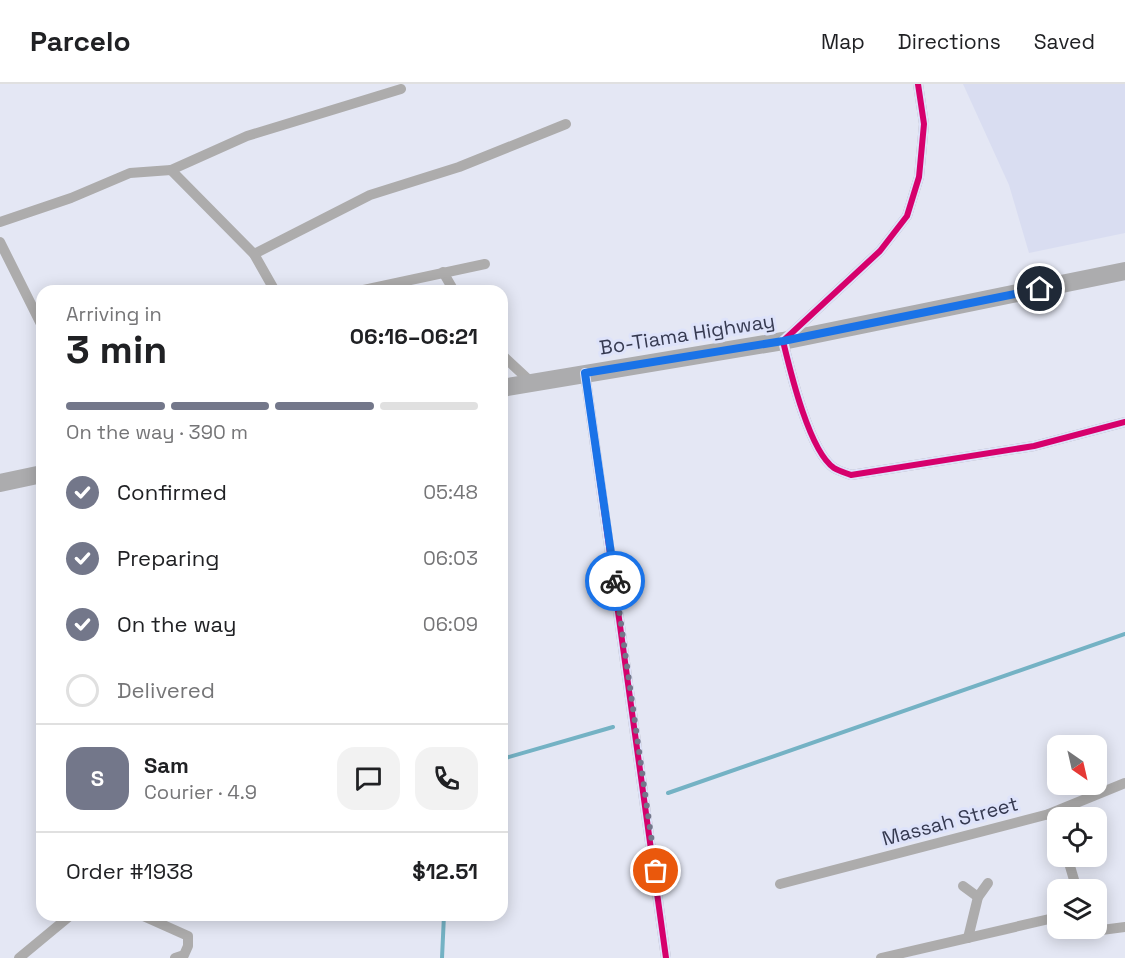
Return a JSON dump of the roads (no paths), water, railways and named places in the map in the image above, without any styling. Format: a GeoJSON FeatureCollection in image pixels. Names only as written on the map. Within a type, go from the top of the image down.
{"type":"FeatureCollection","features":[{"type":"Feature","properties":{"kind":"highway","name":"Bo-Tiama Highway"},"geometry":{"type":"LineString","coordinates":[[508,387],[783,341],[1125,271]]}},
{"type":"Feature","properties":{"kind":"highway"},"geometry":{"type":"LineString","coordinates":[[0,483],[36,475]]}},
{"type":"Feature","properties":{"kind":"street"},"geometry":{"type":"LineString","coordinates":[[918,84],[924,124],[919,177],[907,216],[880,252],[783,341],[798,398],[811,432],[832,467],[851,475],[1034,446],[1125,422]]}},
{"type":"Feature","properties":{"kind":"street"},"geometry":{"type":"LineString","coordinates":[[0,222],[71,198],[130,173],[171,170],[247,136],[401,89]]}},
{"type":"Feature","properties":{"kind":"street"},"geometry":{"type":"LineString","coordinates":[[254,254],[370,195],[459,167],[566,124]]}},
{"type":"Feature","properties":{"kind":"street"},"geometry":{"type":"LineString","coordinates":[[171,170],[254,254],[272,285]]}},
{"type":"Feature","properties":{"kind":"street"},"geometry":{"type":"LineString","coordinates":[[0,243],[36,314]]}},
{"type":"Feature","properties":{"kind":"street"},"geometry":{"type":"LineString","coordinates":[[386,285],[485,264]]}},
{"type":"Feature","properties":{"kind":"street"},"geometry":{"type":"LineString","coordinates":[[443,272],[451,285]]}},
{"type":"Feature","properties":{"kind":"street"},"geometry":{"type":"LineString","coordinates":[[508,361],[531,382]]}},
{"type":"Feature","properties":{"kind":"street"},"geometry":{"type":"LineString","coordinates":[[585,373],[666,958]]}},
{"type":"Feature","properties":{"kind":"street","name":"Massah Street"},"geometry":{"type":"LineString","coordinates":[[1066,807],[1125,783]]}},
{"type":"Feature","properties":{"kind":"street","name":"Massah Street"},"geometry":{"type":"LineString","coordinates":[[780,884],[1047,815]]}},
{"type":"Feature","properties":{"kind":"street"},"geometry":{"type":"LineString","coordinates":[[968,938],[978,897],[988,883]]}},
{"type":"Feature","properties":{"kind":"street"},"geometry":{"type":"LineString","coordinates":[[963,886],[978,897]]}},
{"type":"Feature","properties":{"kind":"street"},"geometry":{"type":"LineString","coordinates":[[881,958],[1047,920]]}},
{"type":"Feature","properties":{"kind":"street"},"geometry":{"type":"LineString","coordinates":[[19,958],[64,921]]}},
{"type":"Feature","properties":{"kind":"street"},"geometry":{"type":"LineString","coordinates":[[154,921],[188,936],[188,946],[183,955],[175,958]]}},
{"type":"Feature","properties":{"kind":"street"},"geometry":{"type":"LineString","coordinates":[[1107,930],[1125,927]]}},
{"type":"Feature","properties":{"kind":"waterway"},"geometry":{"type":"LineString","coordinates":[[668,793],[1125,634]]}},
{"type":"Feature","properties":{"kind":"waterway"},"geometry":{"type":"LineString","coordinates":[[508,757],[613,727]]}},
{"type":"Feature","properties":{"kind":"waterway"},"geometry":{"type":"LineString","coordinates":[[442,958],[444,921]]}}]}
